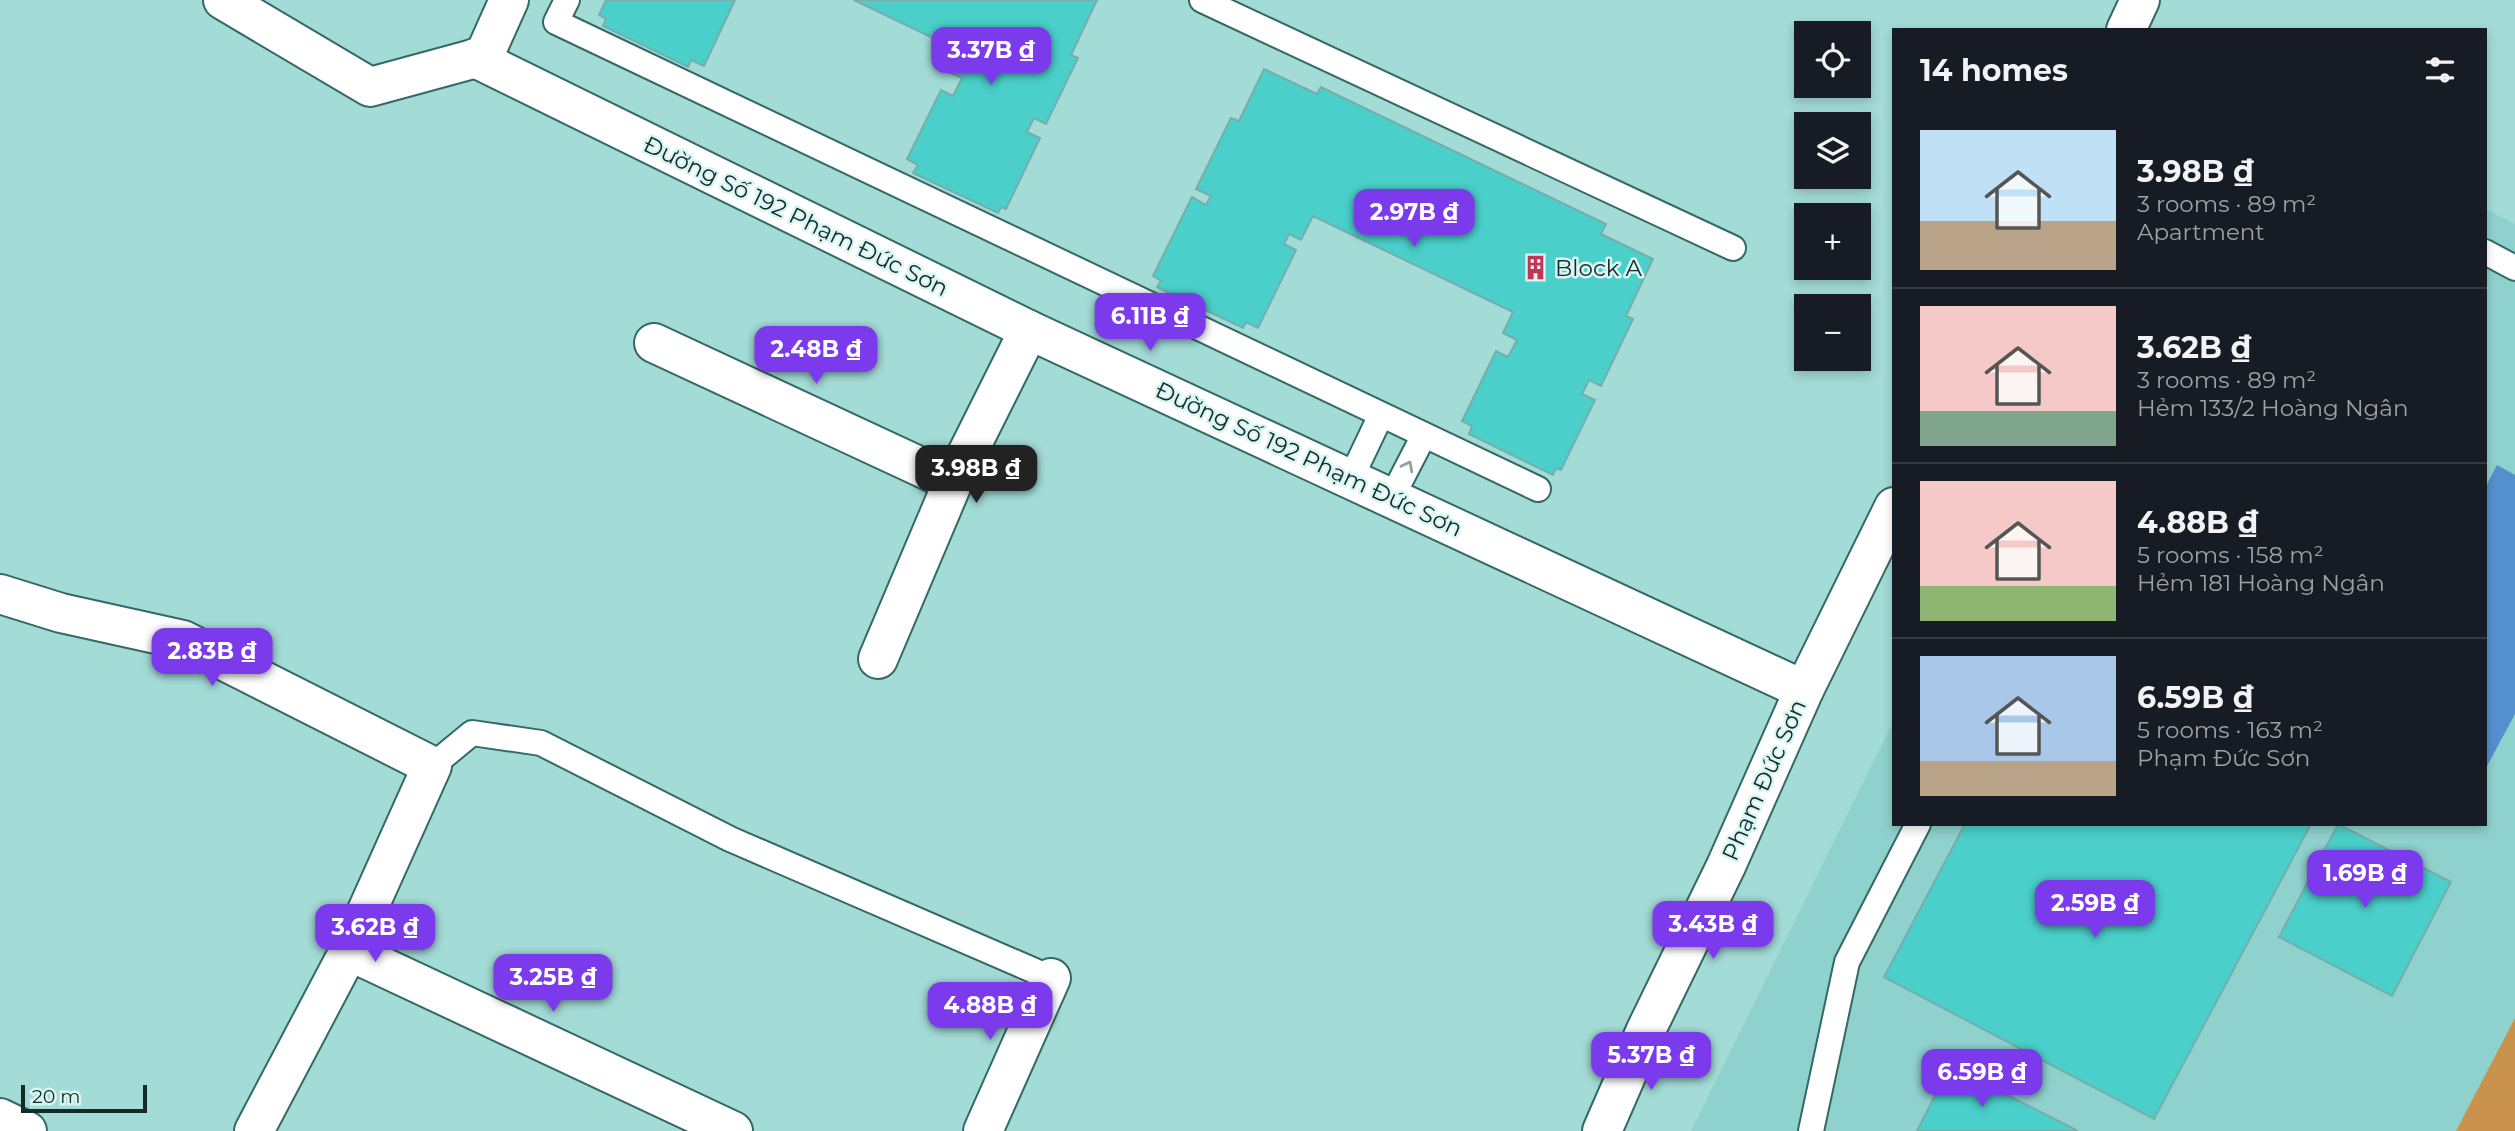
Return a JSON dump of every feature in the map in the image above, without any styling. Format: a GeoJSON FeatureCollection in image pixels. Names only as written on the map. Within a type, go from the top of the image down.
{"type":"FeatureCollection","features":[{"type":"Feature","properties":{"kind":"street"},"geometry":{"type":"LineString","coordinates":[[223,0],[370,87],[484,56],[509,0]]}},
{"type":"Feature","properties":{"kind":"street"},"geometry":{"type":"LineString","coordinates":[[2127,28],[2140,0]]}},
{"type":"Feature","properties":{"kind":"street","name":"Đường Số 192 Phạm Đức Sơn"},"geometry":{"type":"LineString","coordinates":[[475,58],[1029,330],[1804,690]]}},
{"type":"Feature","properties":{"kind":"street"},"geometry":{"type":"LineString","coordinates":[[878,659],[953,482],[1029,330]]}},
{"type":"Feature","properties":{"kind":"street"},"geometry":{"type":"LineString","coordinates":[[654,343],[953,482]]}},
{"type":"Feature","properties":{"kind":"street","name":"Phạm Đức Sơn"},"geometry":{"type":"LineString","coordinates":[[1602,1131],[1646,1030],[1726,866],[1804,690],[1892,511]]}},
{"type":"Feature","properties":{"kind":"street"},"geometry":{"type":"LineString","coordinates":[[0,594],[61,613],[183,640],[432,766],[349,951],[254,1131]]}},
{"type":"Feature","properties":{"kind":"street"},"geometry":{"type":"LineString","coordinates":[[349,951],[733,1131]]}},
{"type":"Feature","properties":{"kind":"street"},"geometry":{"type":"LineString","coordinates":[[983,1131],[1051,978]]}},
{"type":"Feature","properties":{"kind":"street"},"geometry":{"type":"LineString","coordinates":[[0,1118],[27,1131]]}},
{"type":"Feature","properties":{"kind":"lane"},"geometry":{"type":"LineString","coordinates":[[567,0],[556,22],[1538,489]]}},
{"type":"Feature","properties":{"kind":"lane"},"geometry":{"type":"LineString","coordinates":[[1202,0],[1733,248]]}},
{"type":"Feature","properties":{"kind":"lane"},"geometry":{"type":"LineString","coordinates":[[2487,253],[2515,268]]}},
{"type":"Feature","properties":{"kind":"lane"},"geometry":{"type":"LineString","coordinates":[[1351,478],[1381,415]]}},
{"type":"Feature","properties":{"kind":"lane"},"geometry":{"type":"LineString","coordinates":[[1392,497],[1424,435]]}},
{"type":"Feature","properties":{"kind":"lane"},"geometry":{"type":"LineString","coordinates":[[432,766],[472,733],[541,743],[730,839],[1051,978]]}},
{"type":"Feature","properties":{"kind":"lane"},"geometry":{"type":"LineString","coordinates":[[1811,1131],[1847,962],[1917,826]]}},
{"type":"Feature","properties":{"kind":"shaded area"},"geometry":{"type":"Polygon","coordinates":[[[2487,210],[2515,224],[2515,1131],[1691,1131],[1892,724],[1892,826],[2487,826],[2487,210]]]}},
{"type":"Feature","properties":{"kind":"shaded area"},"geometry":{"type":"Polygon","coordinates":[[[2515,1018],[2515,1131],[2456,1131],[2515,1018]]]}},
{"type":"Feature","properties":{"kind":"water"},"geometry":{"type":"Polygon","coordinates":[[[2497,465],[2515,475],[2515,714],[2487,766],[2487,484],[2497,465]]]}},
{"type":"Feature","properties":{"kind":"building"},"geometry":{"type":"Polygon","coordinates":[[[606,0],[735,0],[704,66],[691,60],[688,67],[603,26],[606,19],[599,15],[606,0]]]}},
{"type":"Feature","properties":{"kind":"building"},"geometry":{"type":"Polygon","coordinates":[[[854,0],[1097,0],[1071,55],[1078,58],[1046,124],[1034,118],[1027,132],[1040,138],[1006,209],[1001,207],[998,213],[913,173],[918,165],[907,159],[941,90],[953,96],[962,78],[948,72],[958,50],[854,0]]]}},
{"type":"Feature","properties":{"kind":"building","name":"Block A"},"geometry":{"type":"Polygon","coordinates":[[[1264,69],[1317,94],[1321,87],[1606,224],[1601,234],[1653,259],[1626,316],[1633,319],[1601,386],[1589,380],[1582,394],[1595,400],[1561,470],[1556,468],[1553,475],[1469,434],[1472,426],[1462,421],[1496,351],[1508,357],[1517,340],[1503,333],[1513,312],[1313,216],[1301,240],[1289,234],[1284,244],[1296,250],[1258,328],[1246,322],[1243,328],[1157,287],[1161,281],[1153,276],[1192,197],[1206,205],[1211,196],[1196,189],[1231,118],[1239,121],[1264,69]]]}},
{"type":"Feature","properties":{"kind":"building"},"geometry":{"type":"Polygon","coordinates":[[[1964,826],[2310,826],[2154,1119],[1884,977],[1964,826]]]}},
{"type":"Feature","properties":{"kind":"building"},"geometry":{"type":"Polygon","coordinates":[[[2337,826],[2342,826],[2451,882],[2392,996],[2279,937],[2337,826]]]}},
{"type":"Feature","properties":{"kind":"building"},"geometry":{"type":"Polygon","coordinates":[[[1950,1066],[2078,1131],[1917,1131],[1950,1066]]]}},
{"type":"Feature","properties":{"kind":"place","name":"Block A"},"geometry":{"type":"Point","coordinates":[1535,268]}}]}
